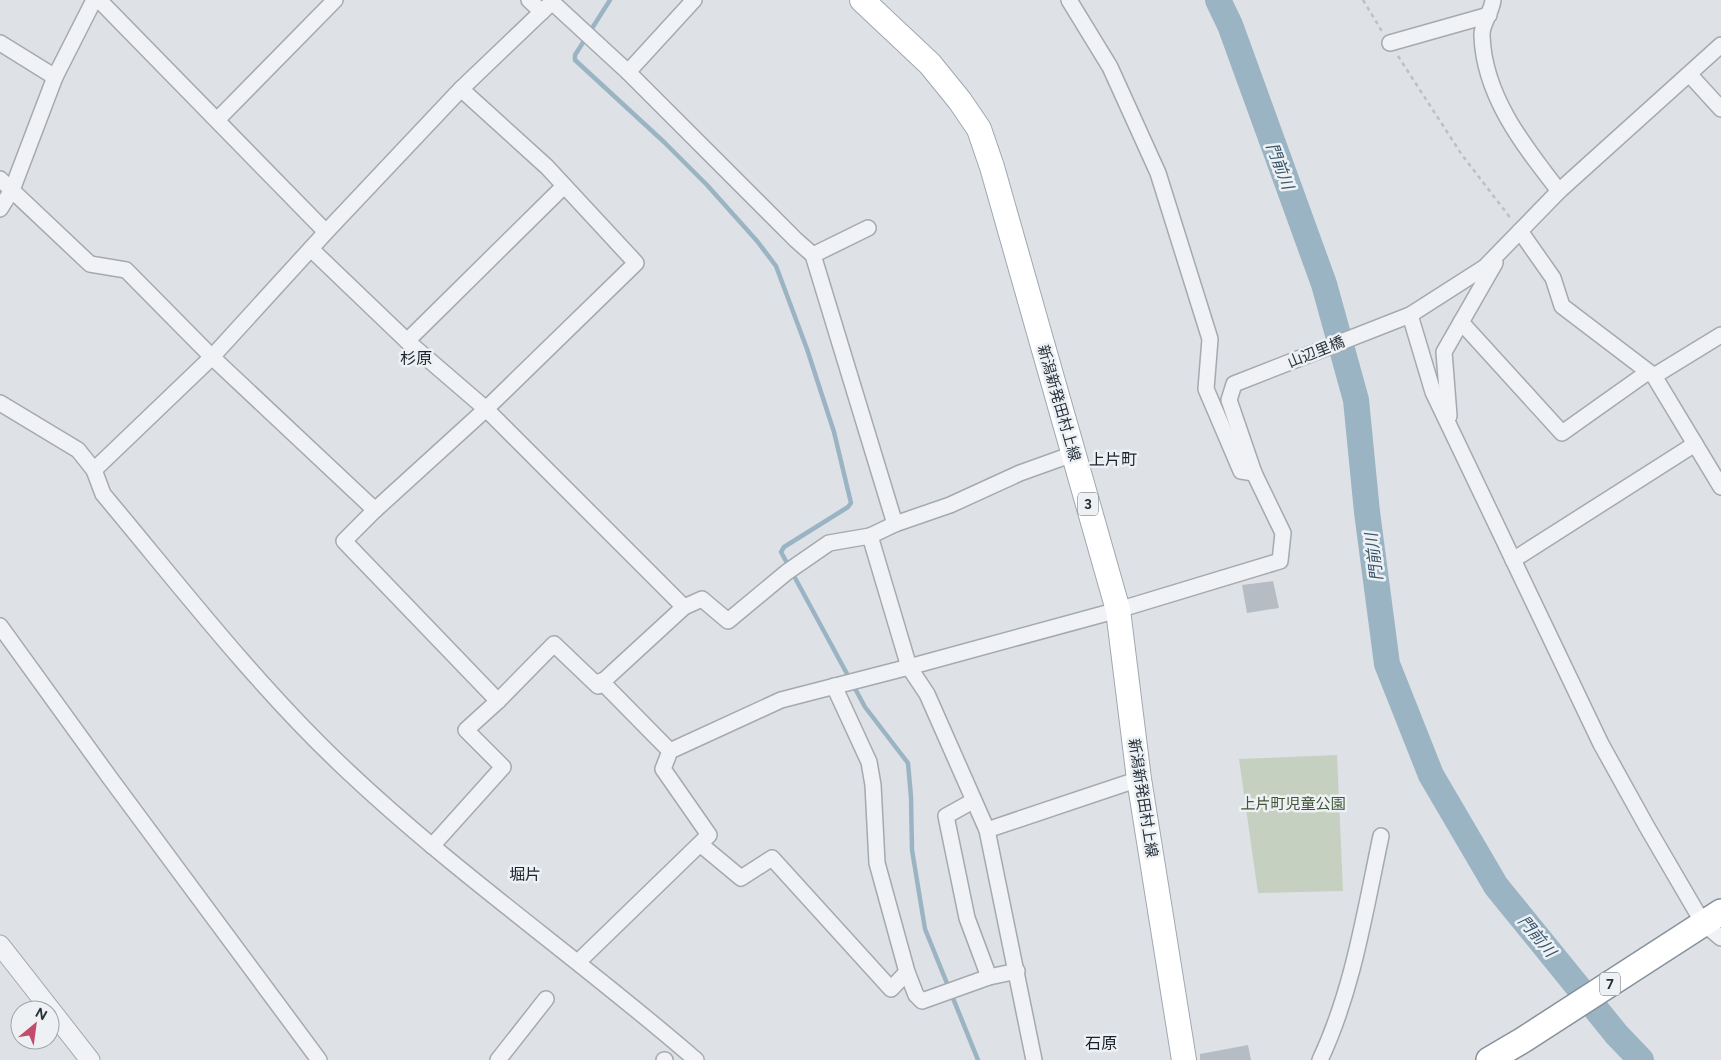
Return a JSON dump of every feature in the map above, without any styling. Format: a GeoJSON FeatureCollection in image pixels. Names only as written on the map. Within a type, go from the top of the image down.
{"type":"FeatureCollection","features":[{"type":"Feature","properties":{"kind":"highway","name":"7"},"geometry":{"type":"LineString","coordinates":[[1489,1060],[1710,925]]}},
{"type":"Feature","properties":{"kind":"main road","name":"新潟新発田村上線"},"geometry":{"type":"LineString","coordinates":[[862,0],[930,64],[960,101],[979,129],[992,167],[1118,610],[1139,780],[1184,1060]]}},
{"type":"Feature","properties":{"kind":"street"},"geometry":{"type":"LineString","coordinates":[[0,209],[12,190],[55,77],[94,0]]}},
{"type":"Feature","properties":{"kind":"street"},"geometry":{"type":"LineString","coordinates":[[99,0],[326,232]]}},
{"type":"Feature","properties":{"kind":"street"},"geometry":{"type":"LineString","coordinates":[[217,120],[335,0]]}},
{"type":"Feature","properties":{"kind":"street"},"geometry":{"type":"LineString","coordinates":[[529,0],[542,12]]}},
{"type":"Feature","properties":{"kind":"street"},"geometry":{"type":"LineString","coordinates":[[628,72],[694,0]]}},
{"type":"Feature","properties":{"kind":"street"},"geometry":{"type":"LineString","coordinates":[[578,962],[709,835],[663,769],[670,751],[781,700],[1118,610],[1280,562],[1283,533],[1254,472],[1241,471],[1206,389],[1210,339],[1158,173],[1110,67],[1069,0]]}},
{"type":"Feature","properties":{"kind":"street"},"geometry":{"type":"LineString","coordinates":[[94,470],[212,357],[326,232],[461,89],[552,2],[628,72],[813,255],[895,524]]}},
{"type":"Feature","properties":{"kind":"street"},"geometry":{"type":"LineString","coordinates":[[1390,43],[1491,7]]}},
{"type":"Feature","properties":{"kind":"street"},"geometry":{"type":"LineString","coordinates":[[1491,7],[1481,34],[1488,76],[1504,113],[1532,157],[1559,192]]}},
{"type":"Feature","properties":{"kind":"street"},"geometry":{"type":"LineString","coordinates":[[0,43],[55,77]]}},
{"type":"Feature","properties":{"kind":"street"},"geometry":{"type":"LineString","coordinates":[[1450,426],[1444,352],[1503,249],[1559,192],[1721,45]]}},
{"type":"Feature","properties":{"kind":"street"},"geometry":{"type":"LineString","coordinates":[[1690,75],[1721,109]]}},
{"type":"Feature","properties":{"kind":"street"},"geometry":{"type":"LineString","coordinates":[[461,89],[547,168],[636,263],[486,409],[375,510],[344,541],[498,701]]}},
{"type":"Feature","properties":{"kind":"street"},"geometry":{"type":"LineString","coordinates":[[0,179],[90,264],[126,270],[212,357],[375,510]]}},
{"type":"Feature","properties":{"kind":"street"},"geometry":{"type":"LineString","coordinates":[[408,341],[564,186]]}},
{"type":"Feature","properties":{"kind":"street"},"geometry":{"type":"LineString","coordinates":[[813,255],[868,228]]}},
{"type":"Feature","properties":{"kind":"street"},"geometry":{"type":"LineString","coordinates":[[1520,231],[1553,278],[1562,306],[1651,374],[1721,487]]}},
{"type":"Feature","properties":{"kind":"street"},"geometry":{"type":"LineString","coordinates":[[312,249],[408,341],[486,409],[684,607]]}},
{"type":"Feature","properties":{"kind":"street","name":"山辺里橋"},"geometry":{"type":"LineString","coordinates":[[1254,472],[1229,400],[1234,384],[1404,317],[1485,267],[1503,249]]}},
{"type":"Feature","properties":{"kind":"street"},"geometry":{"type":"LineString","coordinates":[[1404,317],[1433,392],[1601,744],[1647,827],[1710,925]]}},
{"type":"Feature","properties":{"kind":"street"},"geometry":{"type":"LineString","coordinates":[[1461,322],[1562,433],[1651,374],[1721,336]]}},
{"type":"Feature","properties":{"kind":"street"},"geometry":{"type":"LineString","coordinates":[[0,403],[78,450],[94,470],[103,494],[270,692],[339,764],[403,822],[578,962],[696,1060]]}},
{"type":"Feature","properties":{"kind":"street"},"geometry":{"type":"LineString","coordinates":[[1513,560],[1694,444]]}},
{"type":"Feature","properties":{"kind":"street"},"geometry":{"type":"LineString","coordinates":[[432,846],[503,767],[466,730],[498,701],[554,644],[598,686],[601,681],[684,607],[702,599],[728,621],[787,572],[829,543],[870,536],[895,524],[950,505],[1020,473],[1074,454]]}},
{"type":"Feature","properties":{"kind":"street"},"geometry":{"type":"LineString","coordinates":[[870,536],[909,667],[927,694],[987,830],[1034,1060]]}},
{"type":"Feature","properties":{"kind":"street"},"geometry":{"type":"LineString","coordinates":[[0,626],[319,1060]]}},
{"type":"Feature","properties":{"kind":"street"},"geometry":{"type":"LineString","coordinates":[[601,681],[670,751]]}},
{"type":"Feature","properties":{"kind":"street"},"geometry":{"type":"LineString","coordinates":[[834,686],[869,762],[873,785],[877,863],[907,972],[916,995],[922,1001],[989,977],[1016,971]]}},
{"type":"Feature","properties":{"kind":"street"},"geometry":{"type":"LineString","coordinates":[[987,830],[1139,780]]}},
{"type":"Feature","properties":{"kind":"street"},"geometry":{"type":"LineString","coordinates":[[973,800],[946,816],[966,918],[989,977]]}},
{"type":"Feature","properties":{"kind":"street"},"geometry":{"type":"LineString","coordinates":[[1320,1060],[1334,1032],[1352,969],[1381,836]]}},
{"type":"Feature","properties":{"kind":"street"},"geometry":{"type":"LineString","coordinates":[[700,844],[741,878],[772,858],[891,989],[907,972]]}},
{"type":"Feature","properties":{"kind":"street"},"geometry":{"type":"LineString","coordinates":[[0,945],[90,1060]]}},
{"type":"Feature","properties":{"kind":"street"},"geometry":{"type":"LineString","coordinates":[[498,1060],[546,999]]}},
{"type":"Feature","properties":{"kind":"path"},"geometry":{"type":"LineString","coordinates":[[1363,0],[1462,155],[1520,231]]}},
{"type":"Feature","properties":{"kind":"green space","name":"上片町児童公園"},"geometry":{"type":"Polygon","coordinates":[[[1337,755],[1343,891],[1258,893],[1239,759],[1337,755]]]}},
{"type":"Feature","properties":{"kind":"building"},"geometry":{"type":"Polygon","coordinates":[[[1273,581],[1279,608],[1247,613],[1242,585],[1273,581]]]}},
{"type":"Feature","properties":{"kind":"building"},"geometry":{"type":"Polygon","coordinates":[[[1248,1045],[1251,1060],[1200,1060],[1200,1054],[1248,1045]]]}},
{"type":"Feature","properties":{"kind":"waterway"},"geometry":{"type":"LineString","coordinates":[[610,0],[575,55],[575,60],[664,142],[707,185],[757,241],[776,266],[807,349],[834,432],[851,503],[848,507],[784,547],[781,552],[865,707],[908,763],[912,850],[925,929],[978,1060]]}},
{"type":"Feature","properties":{"kind":"waterway","name":"門前川"},"geometry":{"type":"LineString","coordinates":[[1218,0],[1230,25],[1324,284],[1356,400],[1367,512],[1387,664],[1431,775],[1496,886],[1617,1035],[1641,1060]]}},
{"type":"Feature","properties":{"kind":"district","name":"杉原"},"geometry":{"type":"Point","coordinates":[416,358]}},
{"type":"Feature","properties":{"kind":"district","name":"上片町"},"geometry":{"type":"Point","coordinates":[1113,459]}},
{"type":"Feature","properties":{"kind":"district","name":"堀片"},"geometry":{"type":"Point","coordinates":[525,874]}},
{"type":"Feature","properties":{"kind":"district","name":"石原"},"geometry":{"type":"Point","coordinates":[1101,1043]}}]}
